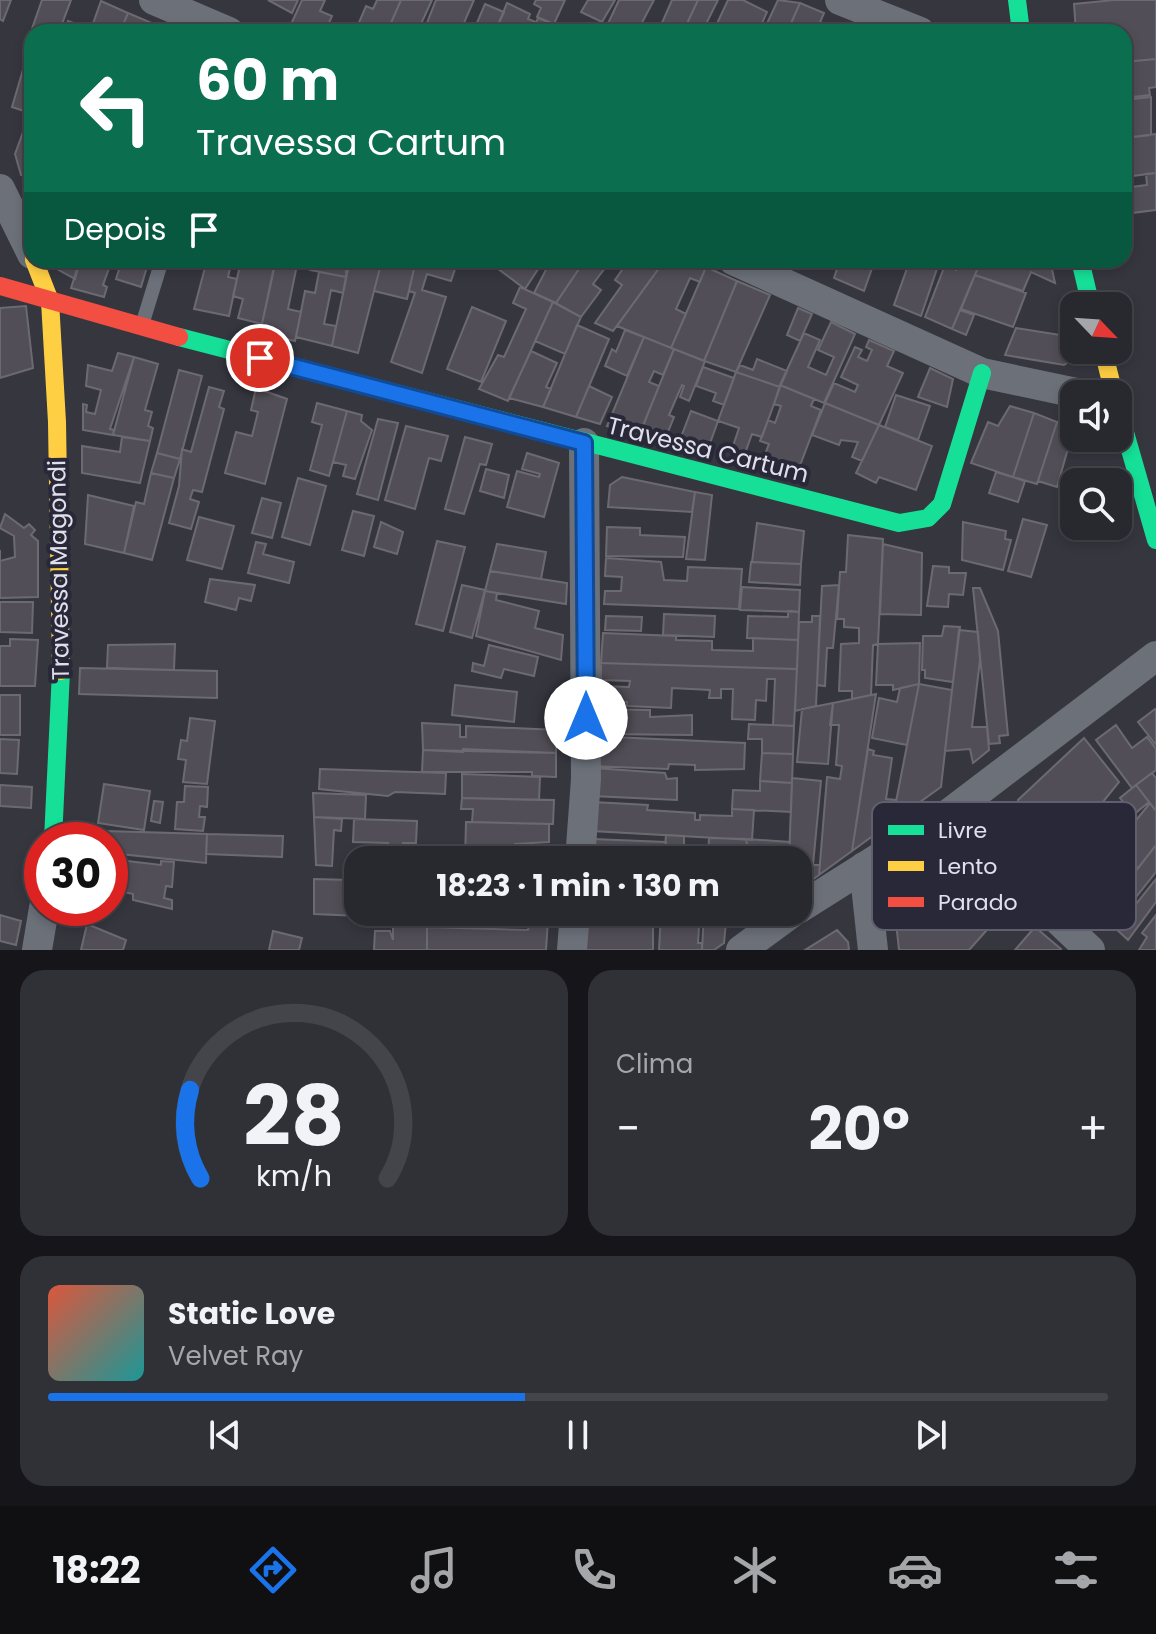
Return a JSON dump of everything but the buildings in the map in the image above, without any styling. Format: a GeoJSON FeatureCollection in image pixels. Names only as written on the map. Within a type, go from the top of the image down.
{"type":"FeatureCollection","features":[{"type":"Feature","properties":{"kind":"street"},"geometry":{"type":"LineString","coordinates":[[154,0],[210,24]]}},
{"type":"Feature","properties":{"kind":"street"},"geometry":{"type":"LineString","coordinates":[[840,0],[900,24]]}},
{"type":"Feature","properties":{"kind":"street"},"geometry":{"type":"LineString","coordinates":[[1017,0],[1020,24]]}},
{"type":"Feature","properties":{"kind":"street"},"geometry":{"type":"LineString","coordinates":[[0,189],[24,238]]}},
{"type":"Feature","properties":{"kind":"street","name":"Travessa Magondi"},"geometry":{"type":"LineString","coordinates":[[37,268],[50,301],[57,422],[61,687],[54,822]]}},
{"type":"Feature","properties":{"kind":"street"},"geometry":{"type":"LineString","coordinates":[[751,268],[982,373],[1060,390]]}},
{"type":"Feature","properties":{"kind":"street"},"geometry":{"type":"LineString","coordinates":[[1082,268],[1088,292]]}},
{"type":"Feature","properties":{"kind":"street","name":"Travessa Cartum"},"geometry":{"type":"LineString","coordinates":[[0,286],[142,327],[899,523],[928,518],[942,504],[982,373]]}},
{"type":"Feature","properties":{"kind":"street"},"geometry":{"type":"LineString","coordinates":[[581,846],[586,779],[584,443]]}},
{"type":"Feature","properties":{"kind":"street"},"geometry":{"type":"LineString","coordinates":[[1130,452],[1156,540]]}},
{"type":"Feature","properties":{"kind":"street"},"geometry":{"type":"LineString","coordinates":[[964,802],[1156,656]]}},
{"type":"Feature","properties":{"kind":"street"},"geometry":{"type":"LineString","coordinates":[[812,900],[872,862]]}},
{"type":"Feature","properties":{"kind":"street"},"geometry":{"type":"LineString","coordinates":[[864,867],[873,950]]}},
{"type":"Feature","properties":{"kind":"street"},"geometry":{"type":"LineString","coordinates":[[37,950],[41,926]]}},
{"type":"Feature","properties":{"kind":"street"},"geometry":{"type":"LineString","coordinates":[[572,950],[574,926]]}},
{"type":"Feature","properties":{"kind":"street"},"geometry":{"type":"LineString","coordinates":[[741,950],[774,926]]}},
{"type":"Feature","properties":{"kind":"street"},"geometry":{"type":"LineString","coordinates":[[1069,930],[1090,950]]}},
{"type":"Feature","properties":{"kind":"lane"},"geometry":{"type":"LineString","coordinates":[[142,327],[160,268]]}},
{"type":"Feature","properties":{"kind":"lane"},"geometry":{"type":"LineString","coordinates":[[1135,470],[1156,464]]}},
{"type":"Feature","properties":{"kind":"traffic: fast"},"geometry":{"type":"LineString","coordinates":[[1017,0],[1020,24]]}},
{"type":"Feature","properties":{"kind":"traffic: fast"},"geometry":{"type":"LineString","coordinates":[[1082,268],[1088,292]]}},
{"type":"Feature","properties":{"kind":"traffic: fast"},"geometry":{"type":"LineString","coordinates":[[179,337],[899,523],[928,518],[942,504],[982,373]]}},
{"type":"Feature","properties":{"kind":"traffic: fast"},"geometry":{"type":"LineString","coordinates":[[1131,452],[1156,540]]}},
{"type":"Feature","properties":{"kind":"traffic: fast"},"geometry":{"type":"LineString","coordinates":[[54,822],[61,671]]}},
{"type":"Feature","properties":{"kind":"traffic: slow"},"geometry":{"type":"LineString","coordinates":[[37,268],[50,301],[57,422],[61,671]]}},
{"type":"Feature","properties":{"kind":"traffic: slow"},"geometry":{"type":"LineString","coordinates":[[1106,364],[1110,380]]}},
{"type":"Feature","properties":{"kind":"traffic: jam"},"geometry":{"type":"LineString","coordinates":[[0,286],[179,337]]}},
{"type":"Feature","properties":{"kind":"route"},"geometry":{"type":"LineString","coordinates":[[260,358],[584,443],[586,718]]}}]}
